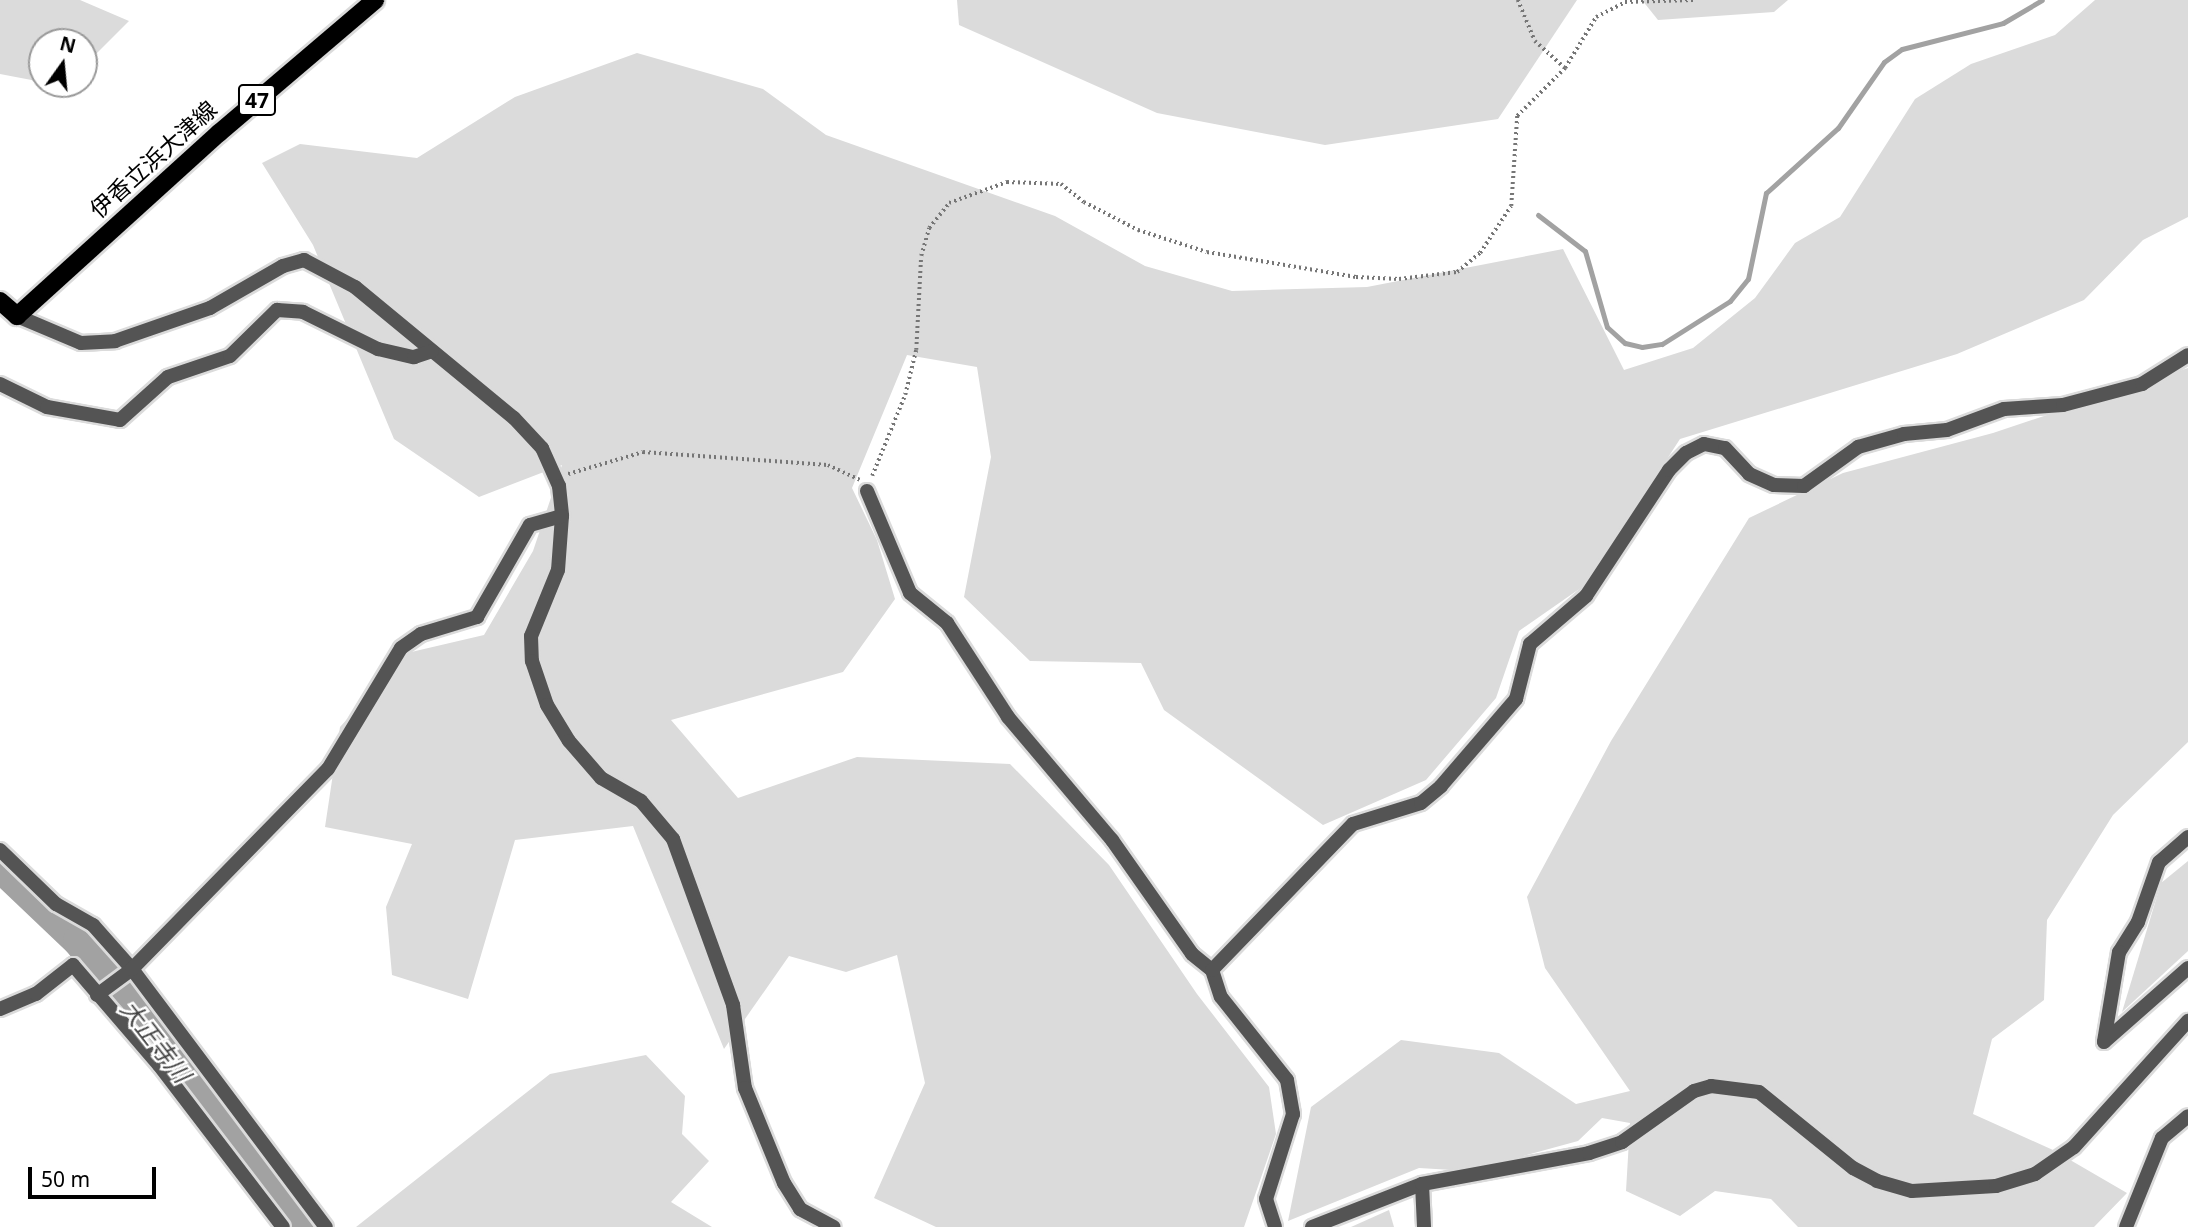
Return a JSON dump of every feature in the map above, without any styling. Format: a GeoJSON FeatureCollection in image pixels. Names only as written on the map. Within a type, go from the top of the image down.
{"type":"FeatureCollection","features":[{"type":"Feature","properties":{"kind":"main road","name":"伊香立浜大津線"},"geometry":{"type":"LineString","coordinates":[[17,316],[199,150],[375,0]]}},
{"type":"Feature","properties":{"kind":"main road"},"geometry":{"type":"LineString","coordinates":[[0,301],[17,316]]}},
{"type":"Feature","properties":{"kind":"street"},"geometry":{"type":"LineString","coordinates":[[17,316],[81,343],[115,341],[210,308],[283,265],[304,260],[355,287],[514,418],[541,448],[555,478],[562,516],[558,570],[531,636],[531,661],[547,705],[569,741],[601,778],[641,802],[673,839],[733,1005],[745,1088],[779,1171],[800,1209],[834,1227]]}},
{"type":"Feature","properties":{"kind":"street"},"geometry":{"type":"LineString","coordinates":[[0,384],[47,407],[120,420],[168,377],[230,356],[277,310],[303,312],[378,349],[414,357],[432,351]]}},
{"type":"Feature","properties":{"kind":"street"},"geometry":{"type":"LineString","coordinates":[[1212,970],[1353,824],[1421,803],[1441,786],[1516,699],[1530,644],[1586,596],[1669,470],[1686,453],[1704,444],[1726,449],[1749,474],[1774,485],[1804,486],[1858,447],[1904,434],[1947,430],[2004,409],[2063,405],[2141,384],[2188,355]]}},
{"type":"Feature","properties":{"kind":"street"},"geometry":{"type":"LineString","coordinates":[[867,491],[910,593],[947,623],[1008,718],[1112,840],[1192,954],[1212,970],[1221,997],[1287,1080],[1293,1114],[1266,1199],[1275,1227]]}},
{"type":"Feature","properties":{"kind":"street"},"geometry":{"type":"LineString","coordinates":[[97,995],[132,969],[328,769],[401,648],[421,634],[477,617],[530,525],[562,516]]}},
{"type":"Feature","properties":{"kind":"street"},"geometry":{"type":"LineString","coordinates":[[2188,837],[2159,862],[2138,922],[2119,952],[2104,1042],[2188,968]]}},
{"type":"Feature","properties":{"kind":"street"},"geometry":{"type":"LineString","coordinates":[[0,850],[56,904],[93,925],[132,969],[326,1227]]}},
{"type":"Feature","properties":{"kind":"street"},"geometry":{"type":"LineString","coordinates":[[0,1009],[36,994],[73,965],[146,1049],[283,1227]]}},
{"type":"Feature","properties":{"kind":"street"},"geometry":{"type":"LineString","coordinates":[[1312,1227],[1422,1184],[1589,1153],[1622,1142],[1694,1091],[1735,1086],[1759,1092],[1853,1168],[1877,1181],[1912,1191],[1996,1186],[2035,1174],[2074,1147],[2188,1021]]}},
{"type":"Feature","properties":{"kind":"street"},"geometry":{"type":"LineString","coordinates":[[2126,1227],[2162,1138],[2188,1116]]}},
{"type":"Feature","properties":{"kind":"street"},"geometry":{"type":"LineString","coordinates":[[1422,1184],[1424,1227]]}},
{"type":"Feature","properties":{"kind":"path"},"geometry":{"type":"LineString","coordinates":[[1518,0],[1535,41],[1565,68]]}},
{"type":"Feature","properties":{"kind":"path"},"geometry":{"type":"LineString","coordinates":[[867,491],[905,395],[916,350],[921,256],[929,228],[948,203],[1007,183],[1061,184],[1084,202],[1138,230],[1207,253],[1356,277],[1434,277],[1457,272],[1498,231],[1511,206],[1517,116],[1565,68],[1596,17],[1612,6],[1625,2],[1693,0]]}},
{"type":"Feature","properties":{"kind":"path"},"geometry":{"type":"LineString","coordinates":[[555,478],[643,452],[828,465],[858,477],[867,491]]}},
{"type":"Feature","properties":{"kind":"shaded area"},"geometry":{"type":"Polygon","coordinates":[[[0,0],[80,0],[129,21],[98,52],[98,28],[28,28],[28,79],[0,74],[0,0]]]}},
{"type":"Feature","properties":{"kind":"shaded area"},"geometry":{"type":"Polygon","coordinates":[[[957,0],[1577,0],[1498,119],[1325,145],[1157,113],[959,25],[957,0]]]}},
{"type":"Feature","properties":{"kind":"shaded area"},"geometry":{"type":"Polygon","coordinates":[[[1642,0],[1788,0],[1774,12],[1658,20],[1642,0]]]}},
{"type":"Feature","properties":{"kind":"shaded area"},"geometry":{"type":"Polygon","coordinates":[[[2095,0],[2188,0],[2188,217],[2143,240],[2084,300],[1957,354],[1680,439],[1585,585],[1519,631],[1496,698],[1426,780],[1323,825],[1164,710],[1141,663],[1030,661],[964,597],[991,457],[977,367],[907,355],[852,488],[877,540],[895,599],[843,672],[671,720],[738,798],[857,757],[1010,764],[1109,865],[1197,994],[1269,1087],[1276,1134],[1244,1227],[936,1227],[874,1198],[925,1083],[897,955],[846,972],[789,956],[724,1049],[633,826],[515,840],[468,999],[392,975],[386,907],[412,844],[325,827],[340,727],[407,653],[484,635],[533,551],[562,465],[479,497],[394,439],[313,245],[262,163],[300,144],[417,158],[515,97],[637,53],[763,89],[826,135],[1055,216],[1145,266],[1232,291],[1367,287],[1563,249],[1624,370],[1693,348],[1755,298],[1795,243],[1840,217],[1915,99],[1971,64],[2055,35],[2095,0]]]}},
{"type":"Feature","properties":{"kind":"shaded area"},"geometry":{"type":"Polygon","coordinates":[[[2188,368],[2188,742],[2113,815],[2047,920],[2044,1000],[1992,1039],[1973,1114],[2053,1150],[2127,1193],[2094,1227],[1798,1227],[1771,1199],[1715,1191],[1680,1216],[1626,1191],[1630,1123],[1602,1118],[1578,1141],[1469,1171],[1419,1168],[1288,1221],[1311,1107],[1401,1040],[1499,1053],[1576,1104],[1630,1091],[1545,968],[1527,897],[1611,741],[1749,518],[1843,473],[1993,433],[2188,368]]]}},
{"type":"Feature","properties":{"kind":"shaded area"},"geometry":{"type":"Polygon","coordinates":[[[2188,861],[2188,951],[2122,1012],[2161,883],[2188,861]]]}},
{"type":"Feature","properties":{"kind":"shaded area"},"geometry":{"type":"Polygon","coordinates":[[[646,1055],[685,1096],[682,1134],[709,1161],[671,1202],[712,1227],[356,1227],[550,1074],[646,1055]]]}},
{"type":"Feature","properties":{"kind":"shaded area"},"geometry":{"type":"Polygon","coordinates":[[[1389,1210],[1394,1227],[1351,1227],[1389,1210]]]}},
{"type":"Feature","properties":{"kind":"waterway"},"geometry":{"type":"LineString","coordinates":[[1538,215],[1585,251],[1607,327],[1625,343],[1642,347],[1662,344],[1730,301],[1748,279],[1766,193],[1838,128],[1884,62],[1902,49],[2003,23],[2042,0]]}},
{"type":"Feature","properties":{"kind":"waterway","name":"大正寺川"},"geometry":{"type":"LineString","coordinates":[[0,866],[79,941],[299,1227]]}}]}
